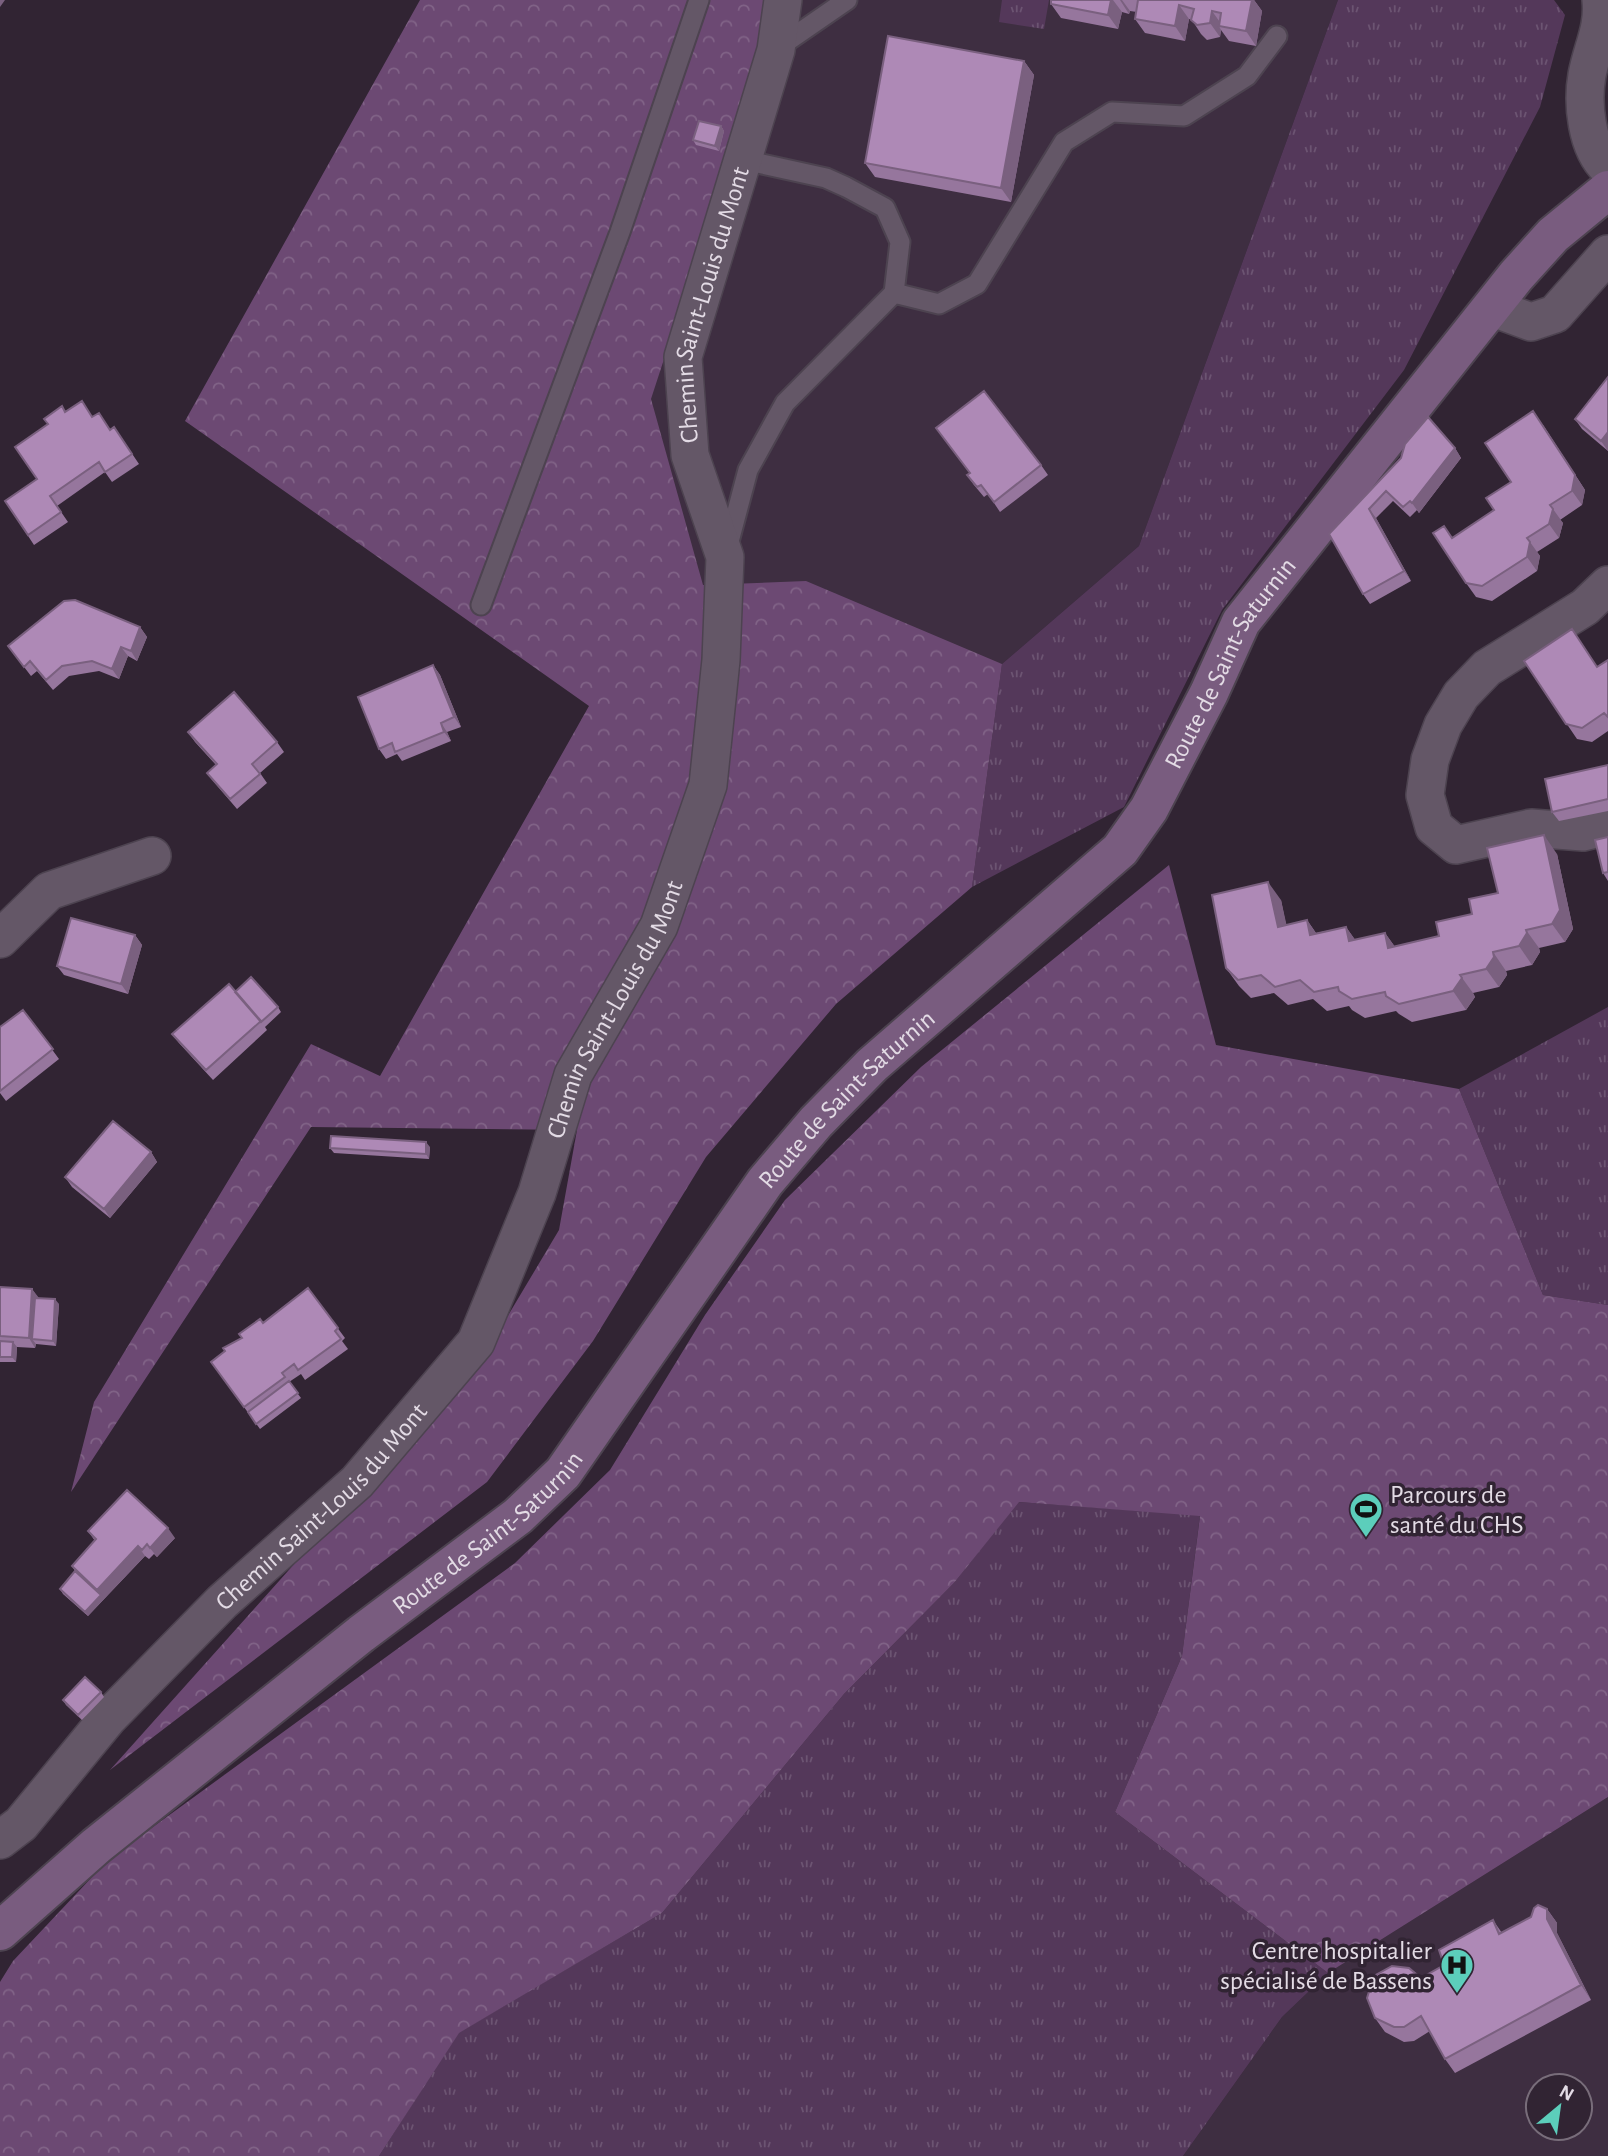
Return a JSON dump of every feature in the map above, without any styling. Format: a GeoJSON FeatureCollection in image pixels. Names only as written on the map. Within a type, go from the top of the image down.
{"type":"FeatureCollection","features":[{"type":"Feature","properties":{"kind":"street","name":"Chemin Saint-Louis du Mont"},"geometry":{"type":"LineString","coordinates":[[0,1840],[21,1824],[108,1718],[222,1602],[357,1482],[476,1342],[537,1193],[573,1075],[659,926],[708,785],[721,660],[725,556],[690,455],[683,357],[776,50],[783,0]]}},
{"type":"Feature","properties":{"kind":"street"},"geometry":{"type":"LineString","coordinates":[[1601,0],[1600,36],[1587,75],[1585,95],[1589,134],[1608,168]]}},
{"type":"Feature","properties":{"kind":"street","name":"Route de Saint-Saturnin"},"geometry":{"type":"LineString","coordinates":[[0,1931],[96,1846],[361,1634],[518,1516],[563,1473],[765,1182],[816,1122],[872,1065],[1119,849],[1149,809],[1209,693],[1241,622],[1356,474],[1553,235],[1608,190]]}},
{"type":"Feature","properties":{"kind":"street"},"geometry":{"type":"LineString","coordinates":[[1493,308],[1531,322],[1555,314],[1608,254]]}},
{"type":"Feature","properties":{"kind":"street"},"geometry":{"type":"LineString","coordinates":[[1608,585],[1585,607],[1487,668],[1461,695],[1443,725],[1430,760],[1425,795],[1434,827],[1456,845],[1531,828],[1583,832],[1608,826]]}},
{"type":"Feature","properties":{"kind":"street"},"geometry":{"type":"LineString","coordinates":[[0,939],[49,891],[152,856]]}},
{"type":"Feature","properties":{"kind":"lane"},"geometry":{"type":"LineString","coordinates":[[481,605],[620,232],[699,0]]}},
{"type":"Feature","properties":{"kind":"lane"},"geometry":{"type":"LineString","coordinates":[[776,50],[847,0]]}},
{"type":"Feature","properties":{"kind":"lane"},"geometry":{"type":"LineString","coordinates":[[894,293],[939,304],[977,284],[1064,142],[1112,112],[1184,116],[1247,76],[1277,36]]}},
{"type":"Feature","properties":{"kind":"lane"},"geometry":{"type":"LineString","coordinates":[[725,556],[748,470],[785,403],[894,293],[900,242],[884,208],[826,178],[744,160]]}},
{"type":"Feature","properties":{"kind":"shaded area"},"geometry":{"type":"Polygon","coordinates":[[[632,0],[1338,0],[1139,546],[1002,664],[658,583],[632,0]]]}},
{"type":"Feature","properties":{"kind":"shaded area","name":"Centre hospitalier spécialisé de Bassens"},"geometry":{"type":"Polygon","coordinates":[[[1608,1797],[1608,2156],[1183,2156],[1282,2017],[1328,1973],[1608,1797]]]}},
{"type":"Feature","properties":{"kind":"green space"},"geometry":{"type":"Polygon","coordinates":[[[420,0],[769,0],[755,80],[651,399],[703,585],[806,581],[1002,664],[972,887],[836,1004],[706,1157],[593,1341],[487,1482],[110,1770],[491,1344],[559,1230],[577,1130],[311,1127],[71,1492],[94,1402],[311,1044],[380,1076],[589,706],[185,421],[420,0]]]}},
{"type":"Feature","properties":{"kind":"green space"},"geometry":{"type":"Polygon","coordinates":[[[1002,0],[1049,0],[1044,29],[999,22],[1002,0]]]}},
{"type":"Feature","properties":{"kind":"green space"},"geometry":{"type":"Polygon","coordinates":[[[1338,0],[1554,0],[1565,15],[1540,107],[1404,370],[1222,610],[1124,807],[972,887],[1002,664],[1139,546],[1338,0]]]}},
{"type":"Feature","properties":{"kind":"green space"},"geometry":{"type":"Polygon","coordinates":[[[1169,865],[1216,1045],[1459,1089],[1543,1295],[1608,1305],[1608,1797],[1328,1973],[1115,1812],[1182,1656],[1200,1516],[1019,1502],[954,1583],[844,1694],[662,1913],[459,2033],[379,2156],[0,2156],[0,1982],[13,1961],[109,1859],[515,1563],[610,1470],[705,1315],[785,1200],[921,1067],[1169,865]]]}},
{"type":"Feature","properties":{"kind":"green space"},"geometry":{"type":"Polygon","coordinates":[[[1608,1007],[1608,1305],[1543,1295],[1459,1089],[1608,1007]]]}},
{"type":"Feature","properties":{"kind":"green space"},"geometry":{"type":"Polygon","coordinates":[[[1018,1502],[1200,1515],[1182,1656],[1115,1812],[1328,1973],[1282,2017],[1183,2156],[379,2156],[458,2033],[662,1913],[844,1694],[954,1583],[1018,1502]]]}},
{"type":"Feature","properties":{"kind":"building"},"geometry":{"type":"Polygon","coordinates":[[[1051,0],[1111,0],[1108,15],[1051,4],[1051,0]]]}},
{"type":"Feature","properties":{"kind":"building"},"geometry":{"type":"Polygon","coordinates":[[[1138,0],[1252,0],[1246,31],[1219,26],[1221,13],[1212,11],[1210,23],[1197,25],[1191,20],[1194,9],[1179,5],[1175,26],[1135,19],[1138,0]]]}},
{"type":"Feature","properties":{"kind":"building"},"geometry":{"type":"Polygon","coordinates":[[[888,36],[1024,61],[1001,188],[865,163],[888,36]]]}},
{"type":"Feature","properties":{"kind":"building"},"geometry":{"type":"Polygon","coordinates":[[[699,121],[721,126],[715,146],[693,140],[699,121]]]}},
{"type":"Feature","properties":{"kind":"building"},"geometry":{"type":"Polygon","coordinates":[[[1608,377],[1608,432],[1601,441],[1575,419],[1608,377]]]}},
{"type":"Feature","properties":{"kind":"building"},"geometry":{"type":"Polygon","coordinates":[[[984,391],[1041,465],[994,502],[981,485],[977,487],[967,475],[970,473],[936,428],[984,391]]]}},
{"type":"Feature","properties":{"kind":"building"},"geometry":{"type":"Polygon","coordinates":[[[82,401],[92,417],[99,413],[110,430],[114,427],[132,454],[105,472],[99,462],[50,496],[61,512],[28,535],[5,501],[37,479],[15,447],[48,424],[44,419],[62,406],[65,412],[82,401]]]}},
{"type":"Feature","properties":{"kind":"building"},"geometry":{"type":"Polygon","coordinates":[[[1533,411],[1575,475],[1572,491],[1550,505],[1553,509],[1549,524],[1527,538],[1530,542],[1527,557],[1482,586],[1466,583],[1433,533],[1444,526],[1452,538],[1494,510],[1486,498],[1511,482],[1485,443],[1533,411]]]}},
{"type":"Feature","properties":{"kind":"building"},"geometry":{"type":"Polygon","coordinates":[[[1428,417],[1455,448],[1412,503],[1410,501],[1403,507],[1386,491],[1369,509],[1404,571],[1363,594],[1329,534],[1401,458],[1405,444],[1428,417]]]}},
{"type":"Feature","properties":{"kind":"building"},"geometry":{"type":"Polygon","coordinates":[[[75,600],[140,627],[131,651],[121,647],[112,669],[92,661],[62,666],[46,680],[30,661],[24,667],[8,646],[64,601],[75,600]]]}},
{"type":"Feature","properties":{"kind":"building"},"geometry":{"type":"Polygon","coordinates":[[[1572,629],[1597,667],[1608,660],[1608,717],[1604,713],[1582,728],[1566,724],[1524,661],[1572,629]]]}},
{"type":"Feature","properties":{"kind":"building"},"geometry":{"type":"Polygon","coordinates":[[[433,665],[454,717],[441,723],[444,732],[395,752],[392,743],[379,749],[358,697],[433,665]]]}},
{"type":"Feature","properties":{"kind":"building"},"geometry":{"type":"Polygon","coordinates":[[[234,692],[277,742],[252,764],[260,774],[230,799],[207,773],[217,764],[188,732],[234,692]]]}},
{"type":"Feature","properties":{"kind":"building"},"geometry":{"type":"Polygon","coordinates":[[[1608,765],[1608,799],[1552,812],[1545,779],[1608,765]]]}},
{"type":"Feature","properties":{"kind":"building"},"geometry":{"type":"Polygon","coordinates":[[[1544,835],[1560,910],[1552,924],[1526,930],[1527,933],[1519,946],[1493,952],[1494,957],[1486,969],[1460,975],[1462,978],[1453,991],[1399,1004],[1386,996],[1385,992],[1352,999],[1339,991],[1338,987],[1314,992],[1300,980],[1275,987],[1261,975],[1238,980],[1226,968],[1212,895],[1268,882],[1278,927],[1307,920],[1310,935],[1346,927],[1349,941],[1385,933],[1388,948],[1439,936],[1436,922],[1472,914],[1469,899],[1498,893],[1487,848],[1544,835]]]}},
{"type":"Feature","properties":{"kind":"building"},"geometry":{"type":"Polygon","coordinates":[[[1608,837],[1608,872],[1603,873],[1595,840],[1608,837]]]}},
{"type":"Feature","properties":{"kind":"building"},"geometry":{"type":"Polygon","coordinates":[[[71,918],[135,935],[121,984],[57,966],[71,918]]]}},
{"type":"Feature","properties":{"kind":"building"},"geometry":{"type":"Polygon","coordinates":[[[251,977],[278,1007],[261,1022],[235,992],[251,977]]]}},
{"type":"Feature","properties":{"kind":"building"},"geometry":{"type":"Polygon","coordinates":[[[229,984],[261,1021],[206,1070],[172,1034],[229,984]]]}},
{"type":"Feature","properties":{"kind":"building"},"geometry":{"type":"Polygon","coordinates":[[[23,1010],[53,1049],[0,1091],[0,1027],[23,1010]]]}},
{"type":"Feature","properties":{"kind":"building"},"geometry":{"type":"Polygon","coordinates":[[[113,1121],[151,1152],[104,1209],[65,1177],[113,1121]]]}},
{"type":"Feature","properties":{"kind":"building"},"geometry":{"type":"Polygon","coordinates":[[[331,1136],[426,1142],[426,1154],[330,1148],[331,1136]]]}},
{"type":"Feature","properties":{"kind":"building"},"geometry":{"type":"Polygon","coordinates":[[[0,1287],[32,1289],[29,1338],[0,1336],[0,1287]]]}},
{"type":"Feature","properties":{"kind":"building"},"geometry":{"type":"Polygon","coordinates":[[[308,1288],[338,1328],[335,1331],[341,1339],[298,1370],[294,1364],[282,1373],[285,1377],[244,1407],[211,1362],[225,1351],[223,1348],[242,1338],[239,1334],[260,1319],[263,1323],[308,1288]]]}},
{"type":"Feature","properties":{"kind":"building"},"geometry":{"type":"Polygon","coordinates":[[[35,1298],[55,1299],[53,1341],[32,1339],[35,1298]]]}},
{"type":"Feature","properties":{"kind":"building"},"geometry":{"type":"Polygon","coordinates":[[[0,1341],[13,1342],[12,1357],[0,1357],[0,1341]]]}},
{"type":"Feature","properties":{"kind":"building"},"geometry":{"type":"Polygon","coordinates":[[[289,1381],[298,1393],[256,1424],[248,1412],[289,1381]]]}},
{"type":"Feature","properties":{"kind":"building"},"geometry":{"type":"Polygon","coordinates":[[[127,1490],[168,1528],[150,1548],[147,1544],[142,1550],[138,1546],[97,1590],[72,1566],[96,1539],[88,1531],[127,1490]]]}},
{"type":"Feature","properties":{"kind":"building"},"geometry":{"type":"Polygon","coordinates":[[[75,1571],[101,1595],[85,1612],[60,1589],[75,1571]]]}},
{"type":"Feature","properties":{"kind":"building"},"geometry":{"type":"Polygon","coordinates":[[[85,1677],[101,1692],[78,1715],[63,1700],[85,1677]]]}},
{"type":"Feature","properties":{"kind":"building"},"geometry":{"type":"Polygon","coordinates":[[[1538,1905],[1547,1909],[1547,1919],[1581,1985],[1445,2059],[1421,2016],[1404,2027],[1394,2027],[1375,2018],[1367,1998],[1374,1976],[1392,1966],[1409,1968],[1421,1978],[1444,1965],[1439,1950],[1493,1920],[1499,1934],[1531,1917],[1538,1905]]]}},
{"type":"Feature","properties":{"kind":"place","name":"Parcours de santé du CHS"},"geometry":{"type":"Point","coordinates":[1366,1539]}},
{"type":"Feature","properties":{"kind":"place","name":"Centre hospitalier spécialisé de Bassens"},"geometry":{"type":"Point","coordinates":[1457,1995]}}]}
